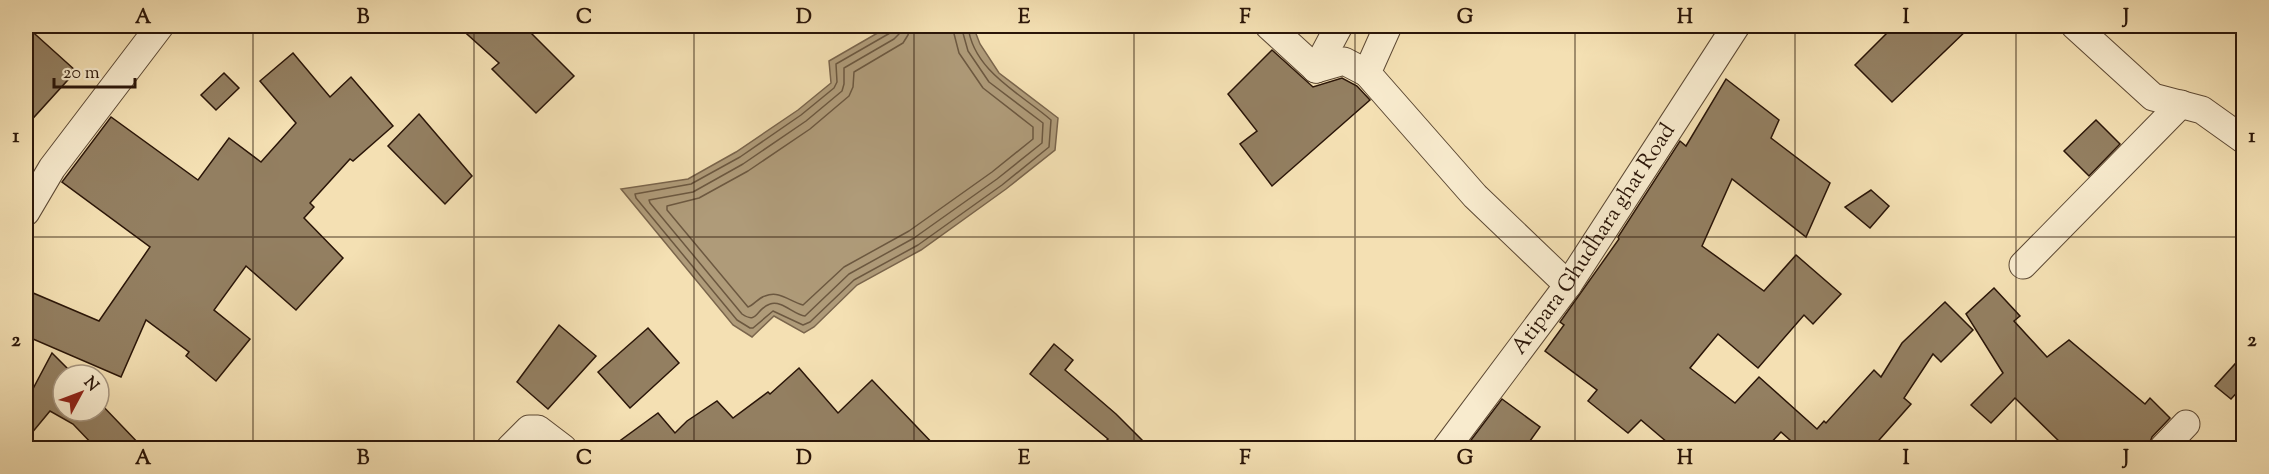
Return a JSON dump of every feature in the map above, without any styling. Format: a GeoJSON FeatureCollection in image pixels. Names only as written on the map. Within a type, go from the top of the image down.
{"type":"FeatureCollection","features":[{"type":"Feature","properties":{"kind":"street"},"geometry":{"type":"LineString","coordinates":[[26,212],[51,168],[160,26]]}},
{"type":"Feature","properties":{"kind":"street"},"geometry":{"type":"LineString","coordinates":[[1269,26],[1316,69]]}},
{"type":"Feature","properties":{"kind":"street"},"geometry":{"type":"LineString","coordinates":[[1316,69],[1339,26]]}},
{"type":"Feature","properties":{"kind":"street"},"geometry":{"type":"LineString","coordinates":[[1367,73],[1388,26]]}},
{"type":"Feature","properties":{"kind":"street","name":"Atipara Ghudhara ghat Road"},"geometry":{"type":"LineString","coordinates":[[1446,448],[1568,285],[1736,26]]}},
{"type":"Feature","properties":{"kind":"street"},"geometry":{"type":"LineString","coordinates":[[2077,26],[2153,97],[2202,110],[2241,133]]}},
{"type":"Feature","properties":{"kind":"street"},"geometry":{"type":"LineString","coordinates":[[1316,69],[1344,61],[1367,73],[1475,196],[1568,285]]}},
{"type":"Feature","properties":{"kind":"street"},"geometry":{"type":"LineString","coordinates":[[2024,265],[2181,104]]}},
{"type":"Feature","properties":{"kind":"street"},"geometry":{"type":"LineString","coordinates":[[2163,448],[2187,424]]}},
{"type":"Feature","properties":{"kind":"street"},"geometry":{"type":"LineString","coordinates":[[510,448],[529,429],[538,429],[563,448]]}},
{"type":"Feature","properties":{"kind":"water"},"geometry":{"type":"Polygon","coordinates":[[[893,26],[973,26],[980,44],[999,73],[1058,118],[1055,150],[1006,189],[921,250],[857,285],[814,327],[804,333],[774,316],[752,337],[733,325],[621,189],[688,179],[736,152],[798,110],[831,83],[829,61],[893,26]]]}},
{"type":"Feature","properties":{"kind":"building"},"geometry":{"type":"Polygon","coordinates":[[[26,26],[76,71],[26,126],[26,26]]]}},
{"type":"Feature","properties":{"kind":"building"},"geometry":{"type":"Polygon","coordinates":[[[458,26],[524,26],[574,76],[536,113],[492,69],[499,63],[458,26]]]}},
{"type":"Feature","properties":{"kind":"building"},"geometry":{"type":"Polygon","coordinates":[[[1894,26],[1971,26],[1892,102],[1855,65],[1894,26]]]}},
{"type":"Feature","properties":{"kind":"building"},"geometry":{"type":"Polygon","coordinates":[[[1272,50],[1313,87],[1342,78],[1357,86],[1370,100],[1272,186],[1240,144],[1257,131],[1228,94],[1272,50]]]}},
{"type":"Feature","properties":{"kind":"building"},"geometry":{"type":"Polygon","coordinates":[[[293,53],[330,97],[351,77],[393,126],[353,161],[350,159],[310,203],[314,207],[304,218],[343,258],[296,310],[246,266],[214,310],[250,339],[216,381],[186,356],[189,352],[146,320],[121,377],[111,373],[111,363],[89,363],[26,336],[26,290],[99,321],[150,247],[62,182],[111,117],[198,180],[229,138],[261,162],[296,123],[260,81],[293,53]]]}},
{"type":"Feature","properties":{"kind":"building"},"geometry":{"type":"Polygon","coordinates":[[[224,73],[239,88],[216,110],[201,95],[224,73]]]}},
{"type":"Feature","properties":{"kind":"building"},"geometry":{"type":"Polygon","coordinates":[[[1726,79],[1779,120],[1771,138],[1830,183],[1806,237],[1732,179],[1702,246],[1764,291],[1796,255],[1841,294],[1813,324],[1804,315],[1758,368],[1718,334],[1690,368],[1735,403],[1759,377],[1817,429],[1824,421],[1826,423],[1874,370],[1881,377],[1902,343],[1945,302],[1973,330],[1941,362],[1933,354],[1904,398],[1911,404],[1872,448],[1799,448],[1781,432],[1766,448],[1674,448],[1641,420],[1628,433],[1588,401],[1597,390],[1545,351],[1564,325],[1560,322],[1619,239],[1618,237],[1680,141],[1686,146],[1726,79]]]}},
{"type":"Feature","properties":{"kind":"building"},"geometry":{"type":"Polygon","coordinates":[[[419,114],[472,176],[445,204],[388,146],[419,114]]]}},
{"type":"Feature","properties":{"kind":"building"},"geometry":{"type":"Polygon","coordinates":[[[2096,120],[2120,144],[2089,176],[2064,151],[2096,120]]]}},
{"type":"Feature","properties":{"kind":"building"},"geometry":{"type":"Polygon","coordinates":[[[1871,190],[1889,206],[1870,228],[1845,207],[1871,190]]]}},
{"type":"Feature","properties":{"kind":"building"},"geometry":{"type":"Polygon","coordinates":[[[1994,288],[2020,316],[2014,321],[2047,357],[2069,340],[2145,404],[2150,398],[2170,418],[2152,437],[2148,448],[2066,448],[2015,398],[1991,423],[1971,405],[2003,373],[1966,314],[1994,288]]]}},
{"type":"Feature","properties":{"kind":"building"},"geometry":{"type":"Polygon","coordinates":[[[559,325],[596,356],[548,409],[517,382],[559,325]]]}},
{"type":"Feature","properties":{"kind":"building"},"geometry":{"type":"Polygon","coordinates":[[[648,328],[679,363],[630,408],[598,372],[648,328]]]}},
{"type":"Feature","properties":{"kind":"building"},"geometry":{"type":"Polygon","coordinates":[[[1054,344],[1073,360],[1065,370],[1116,414],[1150,448],[1098,448],[1108,439],[1030,374],[1054,344]]]}},
{"type":"Feature","properties":{"kind":"building"},"geometry":{"type":"Polygon","coordinates":[[[52,353],[62,363],[51,363],[51,412],[26,440],[26,402],[52,353]]]}},
{"type":"Feature","properties":{"kind":"building"},"geometry":{"type":"Polygon","coordinates":[[[2244,354],[2244,385],[2231,399],[2215,386],[2244,354]]]}},
{"type":"Feature","properties":{"kind":"building"},"geometry":{"type":"Polygon","coordinates":[[[799,368],[838,413],[872,380],[937,448],[610,448],[658,413],[675,433],[687,421],[717,401],[733,418],[768,392],[770,394],[799,368]]]}},
{"type":"Feature","properties":{"kind":"building"},"geometry":{"type":"Polygon","coordinates":[[[1502,399],[1540,427],[1525,448],[1465,448],[1502,399]]]}},
{"type":"Feature","properties":{"kind":"building"},"geometry":{"type":"Polygon","coordinates":[[[111,415],[143,448],[96,448],[71,423],[111,423],[111,415]]]}}]}
